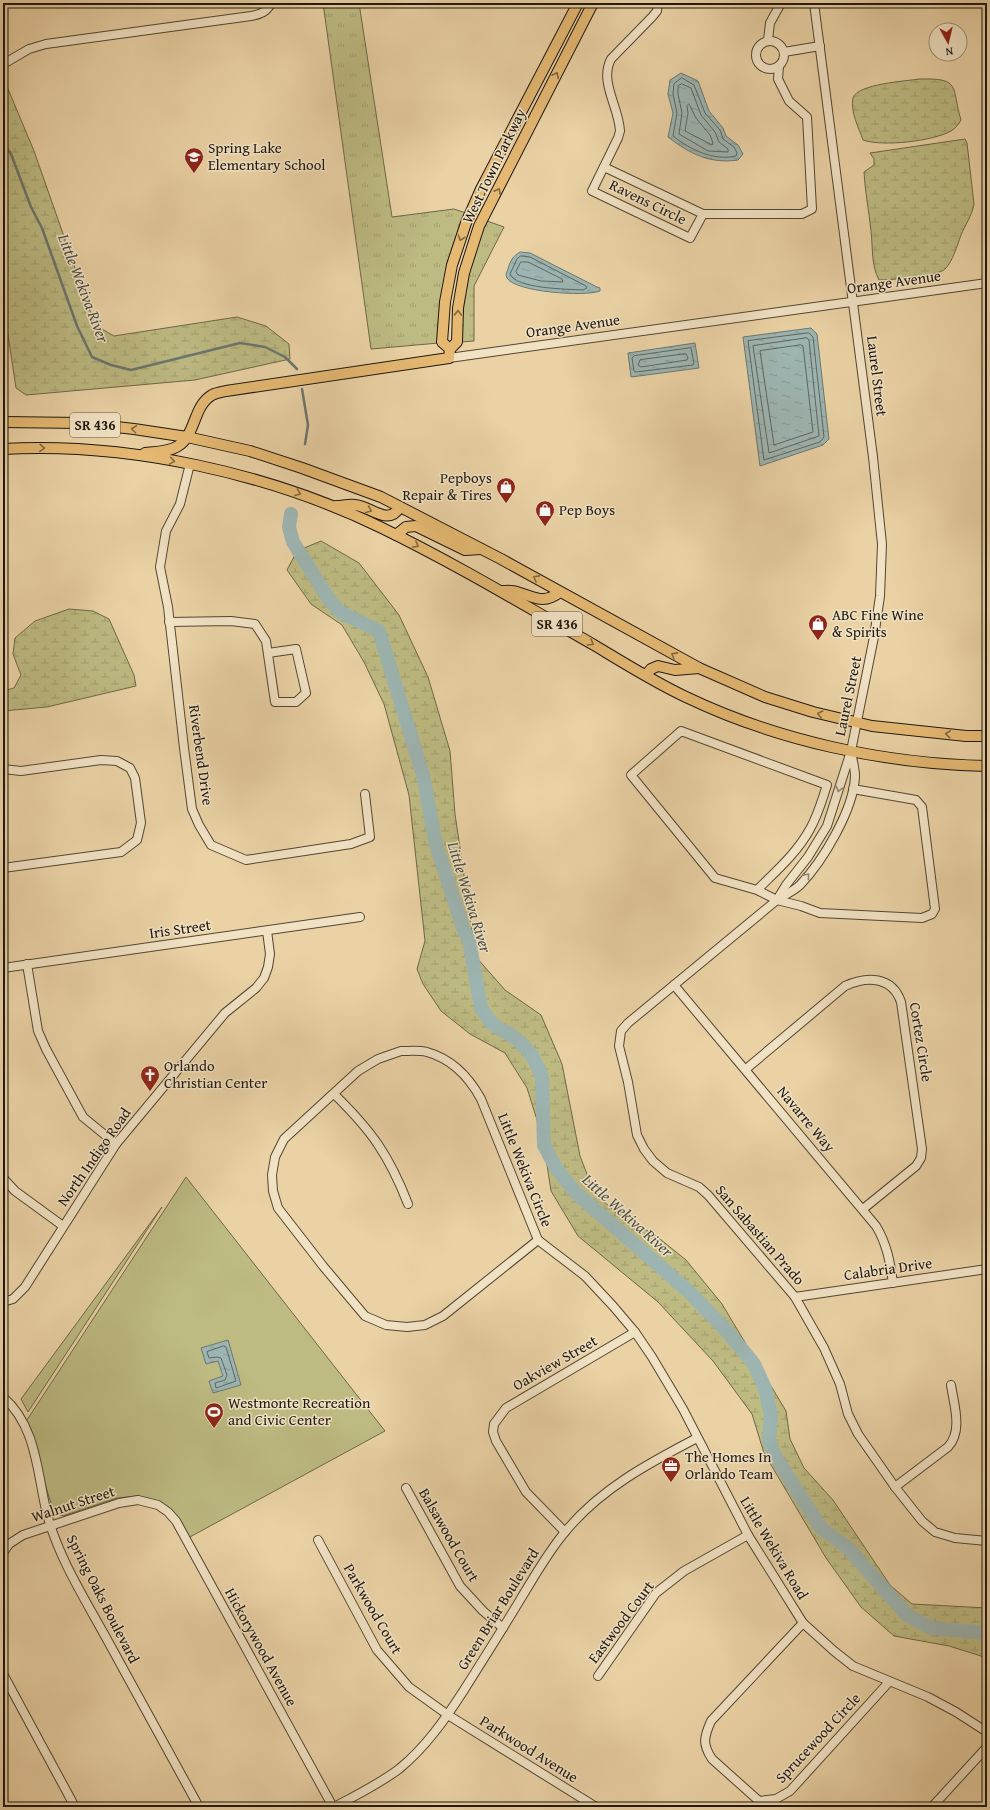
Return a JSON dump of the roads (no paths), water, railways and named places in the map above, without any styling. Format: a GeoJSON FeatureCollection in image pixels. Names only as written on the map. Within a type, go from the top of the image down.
{"type":"FeatureCollection","features":[{"type":"Feature","properties":{"kind":"main road","name":"West Town Parkway"},"geometry":{"type":"LineString","coordinates":[[578,3],[481,189],[466,223],[452,265],[445,302],[442,342],[449,353],[457,342],[458,308],[464,273],[479,226],[593,3]]}},
{"type":"Feature","properties":{"kind":"main road","name":"Orange Avenue"},"geometry":{"type":"LineString","coordinates":[[187,437],[199,409],[211,396],[226,391],[449,353]]}},
{"type":"Feature","properties":{"kind":"main road","name":"SR 436"},"geometry":{"type":"LineString","coordinates":[[3,422],[82,423],[187,437],[250,451],[302,468],[380,497],[481,549],[699,668],[787,705],[856,722],[903,730],[966,736],[987,736]]}},
{"type":"Feature","properties":{"kind":"main road"},"geometry":{"type":"LineString","coordinates":[[133,455],[161,452],[178,446],[187,437]]}},
{"type":"Feature","properties":{"kind":"main road","name":"SR 436"},"geometry":{"type":"LineString","coordinates":[[3,449],[81,449],[133,455],[190,464],[290,490],[334,507],[396,535],[501,591],[686,697],[759,726],[810,742],[851,751],[904,760],[987,766]]}},
{"type":"Feature","properties":{"kind":"main road"},"geometry":{"type":"LineString","coordinates":[[334,507],[356,504],[376,513],[390,515],[397,513],[400,507]]}},
{"type":"Feature","properties":{"kind":"main road"},"geometry":{"type":"LineString","coordinates":[[396,535],[406,527],[416,526],[465,550],[481,549]]}},
{"type":"Feature","properties":{"kind":"main road"},"geometry":{"type":"LineString","coordinates":[[501,591],[515,591],[541,599],[552,598],[560,592]]}},
{"type":"Feature","properties":{"kind":"main road"},"geometry":{"type":"LineString","coordinates":[[646,675],[651,669],[658,666],[675,670],[699,668]]}},
{"type":"Feature","properties":{"kind":"street","name":"Ravens Circle"},"geometry":{"type":"LineString","coordinates":[[658,3],[656,11],[652,17],[611,59],[608,66],[606,74],[608,85],[620,131],[592,190],[690,238],[703,214]]}},
{"type":"Feature","properties":{"kind":"street"},"geometry":{"type":"LineString","coordinates":[[768,40],[770,23],[781,3]]}},
{"type":"Feature","properties":{"kind":"street","name":"Laurel Street"},"geometry":{"type":"LineString","coordinates":[[814,3],[873,456],[882,544],[880,596],[874,637],[851,751]]}},
{"type":"Feature","properties":{"kind":"street"},"geometry":{"type":"LineString","coordinates":[[4,62],[30,49],[46,44],[251,16],[260,14],[269,6]]}},
{"type":"Feature","properties":{"kind":"street"},"geometry":{"type":"LineString","coordinates":[[779,66],[772,69],[764,68],[758,64],[755,57],[756,49],[761,43],[768,40],[775,41],[781,46],[784,52],[820,46]]}},
{"type":"Feature","properties":{"kind":"street","name":"Ravens Circle"},"geometry":{"type":"LineString","coordinates":[[604,167],[703,214],[802,214],[812,209],[807,117],[789,101],[778,79],[779,66],[783,60],[784,52]]}},
{"type":"Feature","properties":{"kind":"street","name":"Orange Avenue"},"geometry":{"type":"LineString","coordinates":[[449,353],[853,303],[987,284]]}},
{"type":"Feature","properties":{"kind":"street","name":"Riverbend Drive"},"geometry":{"type":"LineString","coordinates":[[190,464],[180,504],[166,531],[160,567],[168,607],[192,809],[199,825],[211,845],[246,860],[351,844],[370,837],[365,794]]}},
{"type":"Feature","properties":{"kind":"street"},"geometry":{"type":"LineString","coordinates":[[169,622],[231,621],[255,624],[266,641],[275,702],[296,702],[306,693],[296,649],[268,654]]}},
{"type":"Feature","properties":{"kind":"street"},"geometry":{"type":"LineString","coordinates":[[757,890],[790,857],[810,829],[827,785],[681,731],[631,775],[715,878],[757,890],[777,900],[801,906],[820,913],[922,918],[932,914],[935,909],[922,807],[916,800],[853,789]]}},
{"type":"Feature","properties":{"kind":"street","name":"San Sabastian Prado"},"geometry":{"type":"LineString","coordinates":[[851,751],[855,774],[853,789],[838,830],[822,858],[799,886],[777,900],[628,1023],[620,1031],[618,1038],[637,1135],[644,1149],[653,1161],[667,1173],[700,1187],[795,1297],[824,1348],[840,1384],[848,1414],[858,1434],[922,1521],[935,1532],[955,1538],[987,1541]]}},
{"type":"Feature","properties":{"kind":"street","name":"San Sabastian Prado"},"geometry":{"type":"LineString","coordinates":[[777,900],[828,826],[851,751]]}},
{"type":"Feature","properties":{"kind":"street"},"geometry":{"type":"LineString","coordinates":[[3,769],[21,771],[101,760],[117,761],[130,768],[135,778],[141,823],[137,840],[121,852],[3,868]]}},
{"type":"Feature","properties":{"kind":"street","name":"Iris Street"},"geometry":{"type":"LineString","coordinates":[[3,968],[360,917]]}},
{"type":"Feature","properties":{"kind":"street","name":"North Indigo Road"},"geometry":{"type":"LineString","coordinates":[[3,1302],[13,1299],[25,1287],[116,1144],[225,1013],[256,988],[264,978],[268,967],[270,954],[267,931]]}},
{"type":"Feature","properties":{"kind":"street"},"geometry":{"type":"LineString","coordinates":[[27,964],[37,1024],[46,1049],[83,1117],[116,1144]]}},
{"type":"Feature","properties":{"kind":"street","name":"Cortez Circle"},"geometry":{"type":"LineString","coordinates":[[746,1069],[844,986],[866,979],[881,981],[891,986],[898,992],[901,1002],[922,1148],[921,1158],[916,1166],[863,1208]]}},
{"type":"Feature","properties":{"kind":"street","name":"Navarre Way"},"geometry":{"type":"LineString","coordinates":[[674,985],[863,1208],[884,1238],[893,1283]]}},
{"type":"Feature","properties":{"kind":"street","name":"Little Wekiva Circle"},"geometry":{"type":"LineString","coordinates":[[401,1051],[426,1052],[449,1062],[464,1074],[473,1084],[481,1098],[538,1240],[443,1316],[425,1325],[407,1327],[386,1325],[366,1316],[323,1266],[278,1208],[273,1191],[272,1175],[275,1157],[284,1139],[334,1094],[358,1071],[378,1059],[401,1051]]}},
{"type":"Feature","properties":{"kind":"street"},"geometry":{"type":"LineString","coordinates":[[334,1094],[359,1118],[379,1143],[390,1162],[408,1204]]}},
{"type":"Feature","properties":{"kind":"street"},"geometry":{"type":"LineString","coordinates":[[3,1178],[15,1191],[63,1226]]}},
{"type":"Feature","properties":{"kind":"street","name":"Little Wekiva Road"},"geometry":{"type":"LineString","coordinates":[[538,1240],[585,1276],[635,1332],[652,1357],[683,1409],[748,1535],[803,1623],[834,1652],[852,1666],[928,1697],[956,1712],[987,1732]]}},
{"type":"Feature","properties":{"kind":"street","name":"Calabria Drive"},"geometry":{"type":"LineString","coordinates":[[795,1297],[986,1269]]}},
{"type":"Feature","properties":{"kind":"street","name":"Oakview Street"},"geometry":{"type":"LineString","coordinates":[[565,1532],[526,1492],[496,1441],[493,1432],[494,1424],[506,1408],[635,1332]]}},
{"type":"Feature","properties":{"kind":"street"},"geometry":{"type":"LineString","coordinates":[[895,1486],[953,1442],[956,1434],[956,1426],[951,1385]]}},
{"type":"Feature","properties":{"kind":"street","name":"Spring Oaks Boulevard"},"geometry":{"type":"LineString","coordinates":[[3,1397],[18,1414],[27,1429],[32,1443],[48,1516],[68,1566],[199,1807]]}},
{"type":"Feature","properties":{"kind":"street","name":"Green Briar Boulevard"},"geometry":{"type":"LineString","coordinates":[[334,1807],[372,1787],[399,1768],[421,1748],[448,1715],[542,1564],[565,1532],[606,1491],[665,1455],[697,1438]]}},
{"type":"Feature","properties":{"kind":"street","name":"Balsawood Court"},"geometry":{"type":"LineString","coordinates":[[406,1488],[460,1586],[483,1612],[503,1628]]}},
{"type":"Feature","properties":{"kind":"street","name":"Walnut Street"},"geometry":{"type":"LineString","coordinates":[[3,1553],[9,1544],[23,1535],[119,1503],[138,1500],[158,1505]]}},
{"type":"Feature","properties":{"kind":"street","name":"Hickorywood Avenue"},"geometry":{"type":"LineString","coordinates":[[158,1505],[168,1512],[176,1521],[334,1807]]}},
{"type":"Feature","properties":{"kind":"street","name":"Eastwood Court"},"geometry":{"type":"LineString","coordinates":[[598,1676],[656,1593],[684,1571],[748,1535]]}},
{"type":"Feature","properties":{"kind":"street","name":"Parkwood Court"},"geometry":{"type":"LineString","coordinates":[[318,1540],[377,1650],[409,1687],[448,1715]]}},
{"type":"Feature","properties":{"kind":"street","name":"Sprucewood Circle"},"geometry":{"type":"LineString","coordinates":[[803,1623],[711,1721],[706,1732],[704,1743],[706,1751],[712,1759],[759,1801],[776,1799],[790,1791],[889,1682]]}},
{"type":"Feature","properties":{"kind":"street"},"geometry":{"type":"LineString","coordinates":[[3,1674],[75,1807]]}},
{"type":"Feature","properties":{"kind":"street","name":"Parkwood Avenue"},"geometry":{"type":"LineString","coordinates":[[448,1715],[596,1807]]}},
{"type":"Feature","properties":{"kind":"street"},"geometry":{"type":"LineString","coordinates":[[932,1807],[987,1747]]}},
{"type":"Feature","properties":{"kind":"water"},"geometry":{"type":"Polygon","coordinates":[[[681,73],[698,81],[709,111],[723,128],[726,136],[738,145],[743,154],[738,160],[728,161],[709,159],[692,153],[668,137],[673,113],[668,94],[670,80],[681,73]]]}},
{"type":"Feature","properties":{"kind":"water"},"geometry":{"type":"Polygon","coordinates":[[[520,252],[530,253],[600,288],[600,291],[592,293],[551,292],[523,287],[513,283],[507,278],[506,273],[512,259],[520,252]]]}},
{"type":"Feature","properties":{"kind":"water"},"geometry":{"type":"Polygon","coordinates":[[[811,328],[817,334],[829,439],[823,445],[760,466],[743,337],[811,328]]]}},
{"type":"Feature","properties":{"kind":"water"},"geometry":{"type":"Polygon","coordinates":[[[695,343],[699,368],[631,377],[628,353],[695,343]]]}},
{"type":"Feature","properties":{"kind":"water"},"geometry":{"type":"Polygon","coordinates":[[[228,1340],[241,1385],[213,1393],[209,1381],[223,1376],[218,1361],[206,1364],[201,1348],[228,1340]]]}},
{"type":"Feature","properties":{"kind":"waterway","name":"Little Wekiva River"},"geometry":{"type":"LineString","coordinates":[[3,143],[11,154],[31,207],[42,228],[77,326],[92,357],[111,365],[131,370],[240,343],[265,347],[285,357],[297,369]]}},
{"type":"Feature","properties":{"kind":"waterway","name":"Little Wekiva River"},"geometry":{"type":"LineString","coordinates":[[302,389],[308,425],[305,444]]}},
{"type":"Feature","properties":{"kind":"waterway","name":"Little Wekiva River"},"geometry":{"type":"LineString","coordinates":[[291,514],[289,527],[293,542],[328,598],[340,612],[379,631],[423,775],[436,845],[464,931],[469,940],[481,1008],[493,1025],[511,1035],[523,1045],[533,1057],[542,1077],[544,1145],[556,1168],[576,1193],[688,1291],[726,1330],[754,1364],[765,1388],[771,1416],[769,1440],[775,1456],[821,1528],[848,1548],[907,1615],[931,1628],[987,1633]]}},
{"type":"Feature","properties":{"kind":"place","name":"Spring Lake Elementary School"},"geometry":{"type":"Point","coordinates":[194,174]}},
{"type":"Feature","properties":{"kind":"place","name":"Pepboys Repair & Tires"},"geometry":{"type":"Point","coordinates":[506,504]}},
{"type":"Feature","properties":{"kind":"place","name":"Pep Boys"},"geometry":{"type":"Point","coordinates":[545,527]}},
{"type":"Feature","properties":{"kind":"place","name":"ABC Fine Wine & Spirits"},"geometry":{"type":"Point","coordinates":[818,641]}},
{"type":"Feature","properties":{"kind":"place","name":"Orlando Christian Center"},"geometry":{"type":"Point","coordinates":[150,1092]}},
{"type":"Feature","properties":{"kind":"place","name":"Westmonte Recreation and Civic Center"},"geometry":{"type":"Point","coordinates":[214,1429]}},
{"type":"Feature","properties":{"kind":"place","name":"The Homes In Orlando Team"},"geometry":{"type":"Point","coordinates":[671,1483]}}]}
